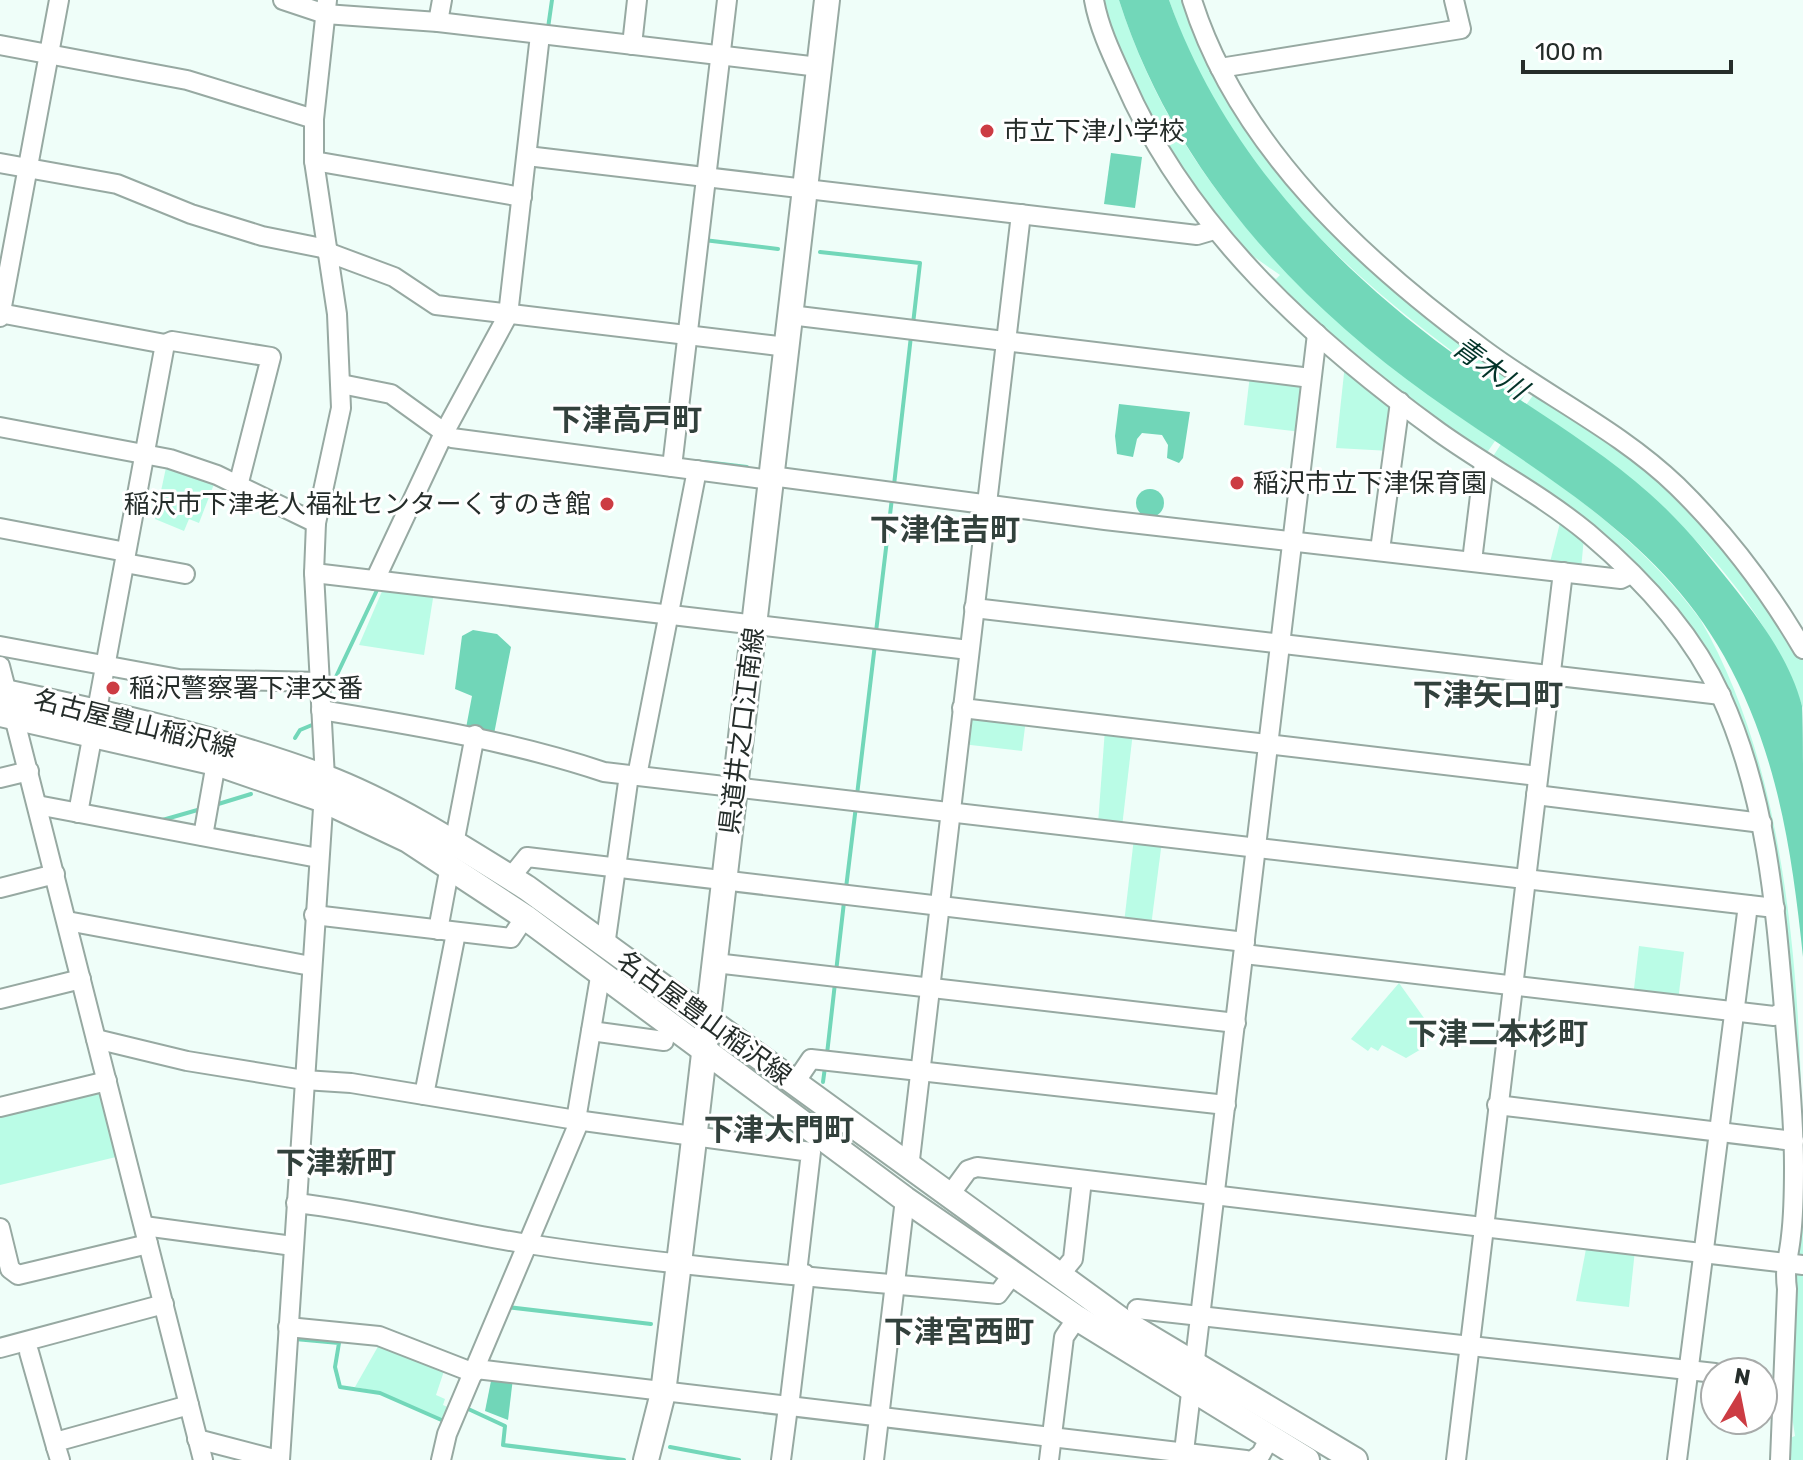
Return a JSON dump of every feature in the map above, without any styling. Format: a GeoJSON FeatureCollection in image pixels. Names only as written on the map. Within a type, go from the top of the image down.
{"type":"FeatureCollection","features":[{"type":"Feature","properties":{"kind":"main road","name":"県道井之口江南線"},"geometry":{"type":"LineString","coordinates":[[646,1460],[663,1393],[695,1136],[827,0]]}},
{"type":"Feature","properties":{"kind":"main road","name":"名古屋豊山稲沢線"},"geometry":{"type":"LineString","coordinates":[[5,704],[95,722],[202,738],[323,788],[408,840],[511,877],[1059,1276],[1194,1367],[1355,1460]]}},
{"type":"Feature","properties":{"kind":"main road","name":"名古屋豊山稲沢線"},"geometry":{"type":"LineString","coordinates":[[95,722],[216,763],[323,788]]}},
{"type":"Feature","properties":{"kind":"main road","name":"名古屋豊山稲沢線"},"geometry":{"type":"LineString","coordinates":[[452,855],[525,917],[905,1199],[1077,1318],[1307,1460]]}},
{"type":"Feature","properties":{"kind":"street"},"geometry":{"type":"LineString","coordinates":[[59,0],[0,314],[165,344],[172,341],[271,357],[238,486]]}},
{"type":"Feature","properties":{"kind":"street"},"geometry":{"type":"LineString","coordinates":[[283,0],[540,35],[819,67]]}},
{"type":"Feature","properties":{"kind":"street"},"geometry":{"type":"LineString","coordinates":[[438,22],[442,0]]}},
{"type":"Feature","properties":{"kind":"street"},"geometry":{"type":"LineString","coordinates":[[632,45],[637,0]]}},
{"type":"Feature","properties":{"kind":"street"},"geometry":{"type":"LineString","coordinates":[[672,467],[727,0]]}},
{"type":"Feature","properties":{"kind":"street"},"geometry":{"type":"LineString","coordinates":[[1094,0],[1135,108],[1159,152],[1214,230],[1317,334],[1400,402],[1587,532],[1631,574],[1683,634],[1721,695],[1742,748],[1762,823],[1775,908],[1784,1011],[1794,1141],[1794,1205],[1790,1247],[1792,1264],[1776,1356]]}},
{"type":"Feature","properties":{"kind":"street"},"geometry":{"type":"LineString","coordinates":[[1192,0],[1220,68],[1243,109],[1278,159],[1348,235],[1483,349],[1611,434],[1676,485],[1732,548],[1803,649]]}},
{"type":"Feature","properties":{"kind":"street"},"geometry":{"type":"LineString","coordinates":[[1220,68],[1461,29],[1454,0]]}},
{"type":"Feature","properties":{"kind":"street"},"geometry":{"type":"LineString","coordinates":[[197,1439],[279,1460],[323,788],[314,573],[316,523],[341,408],[337,314],[314,161],[314,119],[326,7]]}},
{"type":"Feature","properties":{"kind":"street"},"geometry":{"type":"LineString","coordinates":[[375,580],[444,433],[508,315],[540,35]]}},
{"type":"Feature","properties":{"kind":"street"},"geometry":{"type":"LineString","coordinates":[[0,45],[187,80],[314,119]]}},
{"type":"Feature","properties":{"kind":"street"},"geometry":{"type":"LineString","coordinates":[[527,156],[1197,235],[1214,230]]}},
{"type":"Feature","properties":{"kind":"street"},"geometry":{"type":"LineString","coordinates":[[314,161],[522,197]]}},
{"type":"Feature","properties":{"kind":"street"},"geometry":{"type":"LineString","coordinates":[[0,163],[117,184],[191,214],[262,236],[327,250],[394,277],[436,305],[787,347]]}},
{"type":"Feature","properties":{"kind":"street"},"geometry":{"type":"LineString","coordinates":[[909,1168],[1021,214]]}},
{"type":"Feature","properties":{"kind":"street"},"geometry":{"type":"LineString","coordinates":[[790,315],[1311,378]]}},
{"type":"Feature","properties":{"kind":"street"},"geometry":{"type":"LineString","coordinates":[[1184,1456],[1194,1393],[1194,1367],[1317,334]]}},
{"type":"Feature","properties":{"kind":"street"},"geometry":{"type":"LineString","coordinates":[[78,813],[165,344]]}},
{"type":"Feature","properties":{"kind":"street"},"geometry":{"type":"LineString","coordinates":[[341,384],[391,394],[452,438],[697,470],[987,502],[1105,520],[1293,539],[1621,579],[1631,574]]}},
{"type":"Feature","properties":{"kind":"street"},"geometry":{"type":"LineString","coordinates":[[1380,550],[1400,402]]}},
{"type":"Feature","properties":{"kind":"street"},"geometry":{"type":"LineString","coordinates":[[0,427],[170,459],[238,486],[316,523]]}},
{"type":"Feature","properties":{"kind":"street"},"geometry":{"type":"LineString","coordinates":[[1472,561],[1484,463]]}},
{"type":"Feature","properties":{"kind":"street"},"geometry":{"type":"LineString","coordinates":[[605,946],[615,868],[697,470]]}},
{"type":"Feature","properties":{"kind":"street"},"geometry":{"type":"LineString","coordinates":[[0,528],[185,574]]}},
{"type":"Feature","properties":{"kind":"street"},"geometry":{"type":"LineString","coordinates":[[1456,1460],[1563,572]]}},
{"type":"Feature","properties":{"kind":"street"},"geometry":{"type":"LineString","coordinates":[[314,573],[969,650]]}},
{"type":"Feature","properties":{"kind":"street"},"geometry":{"type":"LineString","coordinates":[[974,608],[1721,695]]}},
{"type":"Feature","properties":{"kind":"street"},"geometry":{"type":"LineString","coordinates":[[0,646],[179,679],[320,682]]}},
{"type":"Feature","properties":{"kind":"street"},"geometry":{"type":"LineString","coordinates":[[0,666],[5,704],[29,771],[203,1460]]}},
{"type":"Feature","properties":{"kind":"street"},"geometry":{"type":"LineString","coordinates":[[962,708],[1268,744],[1762,823]]}},
{"type":"Feature","properties":{"kind":"street"},"geometry":{"type":"LineString","coordinates":[[321,710],[475,735],[539,750],[604,772],[735,790],[1775,908]]}},
{"type":"Feature","properties":{"kind":"street"},"geometry":{"type":"LineString","coordinates":[[424,1095],[447,932],[452,855],[475,735]]}},
{"type":"Feature","properties":{"kind":"street"},"geometry":{"type":"LineString","coordinates":[[203,836],[216,763]]}},
{"type":"Feature","properties":{"kind":"street"},"geometry":{"type":"LineString","coordinates":[[0,778],[29,771]]}},
{"type":"Feature","properties":{"kind":"street"},"geometry":{"type":"LineString","coordinates":[[37,805],[318,858]]}},
{"type":"Feature","properties":{"kind":"street"},"geometry":{"type":"LineString","coordinates":[[511,877],[527,857],[939,904],[1512,986],[1774,1016],[1784,1011]]}},
{"type":"Feature","properties":{"kind":"street"},"geometry":{"type":"LineString","coordinates":[[0,888],[55,874]]}},
{"type":"Feature","properties":{"kind":"street"},"geometry":{"type":"LineString","coordinates":[[1677,1460],[1748,905]]}},
{"type":"Feature","properties":{"kind":"street"},"geometry":{"type":"LineString","coordinates":[[314,915],[511,938],[525,917]]}},
{"type":"Feature","properties":{"kind":"street"},"geometry":{"type":"LineString","coordinates":[[67,921],[311,966]]}},
{"type":"Feature","properties":{"kind":"street"},"geometry":{"type":"LineString","coordinates":[[715,963],[1236,1023]]}},
{"type":"Feature","properties":{"kind":"street"},"geometry":{"type":"LineString","coordinates":[[441,1460],[447,1434],[578,1120],[601,971]]}},
{"type":"Feature","properties":{"kind":"street"},"geometry":{"type":"LineString","coordinates":[[0,999],[81,979]]}},
{"type":"Feature","properties":{"kind":"street"},"geometry":{"type":"LineString","coordinates":[[591,1031],[664,1041]]}},
{"type":"Feature","properties":{"kind":"street"},"geometry":{"type":"LineString","coordinates":[[96,1039],[187,1061],[304,1080],[351,1083],[578,1120],[811,1152],[781,1460]]}},
{"type":"Feature","properties":{"kind":"street"},"geometry":{"type":"LineString","coordinates":[[794,1084],[811,1059],[1226,1105]]}},
{"type":"Feature","properties":{"kind":"street"},"geometry":{"type":"LineString","coordinates":[[0,1107],[107,1081]]}},
{"type":"Feature","properties":{"kind":"street"},"geometry":{"type":"LineString","coordinates":[[1497,1105],[1794,1141]]}},
{"type":"Feature","properties":{"kind":"street"},"geometry":{"type":"LineString","coordinates":[[949,1196],[968,1170],[977,1167],[1792,1264]]}},
{"type":"Feature","properties":{"kind":"street"},"geometry":{"type":"LineString","coordinates":[[1059,1276],[1073,1259],[1082,1180]]}},
{"type":"Feature","properties":{"kind":"street"},"geometry":{"type":"LineString","coordinates":[[874,1460],[905,1199]]}},
{"type":"Feature","properties":{"kind":"street"},"geometry":{"type":"LineString","coordinates":[[296,1203],[363,1211],[527,1244],[895,1284],[998,1294],[1013,1274]]}},
{"type":"Feature","properties":{"kind":"street"},"geometry":{"type":"LineString","coordinates":[[0,1228],[10,1269],[18,1275],[146,1235],[293,1246]]}},
{"type":"Feature","properties":{"kind":"street"},"geometry":{"type":"LineString","coordinates":[[0,1348],[164,1304]]}},
{"type":"Feature","properties":{"kind":"street"},"geometry":{"type":"LineString","coordinates":[[1137,1309],[1699,1371]]}},
{"type":"Feature","properties":{"kind":"street"},"geometry":{"type":"LineString","coordinates":[[1049,1460],[1064,1337],[1077,1318]]}},
{"type":"Feature","properties":{"kind":"street"},"geometry":{"type":"LineString","coordinates":[[288,1327],[379,1336],[475,1371],[1052,1437],[1184,1456],[1246,1460]]}},
{"type":"Feature","properties":{"kind":"street"},"geometry":{"type":"LineString","coordinates":[[29,1352],[58,1453]]}},
{"type":"Feature","properties":{"kind":"street"},"geometry":{"type":"LineString","coordinates":[[58,1453],[59,1441],[189,1405]]}},
{"type":"Feature","properties":{"kind":"street"},"geometry":{"type":"LineString","coordinates":[[1778,1436],[1780,1460]]}},
{"type":"Feature","properties":{"kind":"street"},"geometry":{"type":"LineString","coordinates":[[1253,1460],[1269,1439]]}},
{"type":"Feature","properties":{"kind":"shaded area"},"geometry":{"type":"Polygon","coordinates":[[[1099,0],[1119,0],[1146,71],[1181,137],[1222,197],[1268,252],[1319,304],[1375,352],[1495,441],[1484,457],[1349,356],[1244,254],[1276,279],[1280,275],[1227,238],[1139,106],[1099,0]]]}},
{"type":"Feature","properties":{"kind":"shaded area"},"geometry":{"type":"Polygon","coordinates":[[[1119,0],[1169,0],[1191,53],[1248,152],[1321,239],[1405,317],[1627,474],[1674,516],[1756,616],[1783,659],[1802,706],[1803,957],[1787,840],[1769,765],[1742,692],[1724,656],[1696,613],[1665,575],[1591,509],[1377,356],[1328,314],[1283,269],[1241,222],[1203,171],[1170,117],[1142,60],[1119,0]]]}},
{"type":"Feature","properties":{"kind":"shaded area"},"geometry":{"type":"Polygon","coordinates":[[[1169,0],[1187,0],[1271,160],[1531,386],[1521,401],[1389,302],[1309,227],[1272,186],[1209,95],[1169,0]]]}},
{"type":"Feature","properties":{"kind":"shaded area"},"geometry":{"type":"Polygon","coordinates":[[[1111,153],[1142,157],[1135,208],[1104,204],[1111,153]]]}},
{"type":"Feature","properties":{"kind":"shaded area"},"geometry":{"type":"Polygon","coordinates":[[[1345,364],[1393,403],[1390,451],[1336,448],[1345,364]]]}},
{"type":"Feature","properties":{"kind":"shaded area"},"geometry":{"type":"Polygon","coordinates":[[[1250,375],[1303,383],[1301,432],[1244,425],[1250,375]]]}},
{"type":"Feature","properties":{"kind":"shaded area"},"geometry":{"type":"Polygon","coordinates":[[[1537,390],[1640,462],[1725,546],[1803,658],[1803,708],[1782,659],[1755,614],[1724,573],[1652,499],[1612,466],[1526,405],[1537,390]]]}},
{"type":"Feature","properties":{"kind":"shaded area"},"geometry":{"type":"Polygon","coordinates":[[[1119,404],[1190,412],[1183,458],[1179,463],[1167,458],[1168,445],[1162,435],[1142,433],[1137,439],[1133,457],[1117,454],[1115,436],[1119,404]]]}},
{"type":"Feature","properties":{"kind":"shaded area"},"geometry":{"type":"Polygon","coordinates":[[[1501,444],[1582,502],[1657,568],[1700,619],[1734,689],[1760,765],[1778,845],[1790,928],[1798,1012],[1803,1260],[1789,1258],[1799,1205],[1748,746],[1659,596],[1490,461],[1501,444]]]}},
{"type":"Feature","properties":{"kind":"shaded area"},"geometry":{"type":"Polygon","coordinates":[[[167,463],[216,479],[199,523],[189,519],[184,531],[155,519],[167,463]]]}},
{"type":"Feature","properties":{"kind":"shaded area"},"geometry":{"type":"Polygon","coordinates":[[[1150,489],[1160,493],[1164,503],[1160,513],[1150,517],[1140,513],[1136,503],[1140,493],[1150,489]]]}},
{"type":"Feature","properties":{"kind":"shaded area"},"geometry":{"type":"Polygon","coordinates":[[[1561,519],[1584,537],[1581,569],[1549,566],[1561,519]]]}},
{"type":"Feature","properties":{"kind":"shaded area"},"geometry":{"type":"Polygon","coordinates":[[[383,589],[434,592],[424,655],[359,645],[383,589]]]}},
{"type":"Feature","properties":{"kind":"shaded area"},"geometry":{"type":"Polygon","coordinates":[[[473,630],[497,634],[511,647],[494,734],[466,728],[472,696],[455,689],[462,636],[473,630]]]}},
{"type":"Feature","properties":{"kind":"shaded area"},"geometry":{"type":"Polygon","coordinates":[[[966,715],[1026,719],[1022,751],[962,744],[966,715]]]}},
{"type":"Feature","properties":{"kind":"shaded area"},"geometry":{"type":"Polygon","coordinates":[[[1105,729],[1133,732],[1122,827],[1098,824],[1105,729]]]}},
{"type":"Feature","properties":{"kind":"shaded area"},"geometry":{"type":"Polygon","coordinates":[[[1134,838],[1162,841],[1151,926],[1124,923],[1134,838]]]}},
{"type":"Feature","properties":{"kind":"shaded area"},"geometry":{"type":"Polygon","coordinates":[[[1639,946],[1684,952],[1678,1001],[1633,997],[1639,946]]]}},
{"type":"Feature","properties":{"kind":"shaded area"},"geometry":{"type":"Polygon","coordinates":[[[1399,983],[1434,1032],[1423,1048],[1406,1058],[1382,1045],[1378,1051],[1371,1047],[1368,1051],[1351,1039],[1399,983]]]}},
{"type":"Feature","properties":{"kind":"shaded area"},"geometry":{"type":"Polygon","coordinates":[[[98,1087],[116,1157],[0,1185],[0,1111],[98,1087]]]}},
{"type":"Feature","properties":{"kind":"shaded area"},"geometry":{"type":"Polygon","coordinates":[[[1587,1244],[1635,1250],[1629,1307],[1576,1301],[1587,1244]]]}},
{"type":"Feature","properties":{"kind":"shaded area"},"geometry":{"type":"Polygon","coordinates":[[[1788,1269],[1803,1271],[1803,1460],[1784,1460],[1784,1396],[1790,1438],[1795,1436],[1786,1377],[1788,1269]]]}},
{"type":"Feature","properties":{"kind":"shaded area"},"geometry":{"type":"Polygon","coordinates":[[[380,1343],[445,1368],[436,1395],[445,1399],[443,1405],[452,1409],[448,1422],[381,1392],[355,1387],[380,1343]]]}},
{"type":"Feature","properties":{"kind":"shaded area"},"geometry":{"type":"Polygon","coordinates":[[[492,1376],[513,1378],[508,1420],[485,1411],[492,1376]]]}},
{"type":"Feature","properties":{"kind":"waterway"},"geometry":{"type":"LineString","coordinates":[[548,28],[552,0]]}},
{"type":"Feature","properties":{"kind":"waterway"},"geometry":{"type":"LineString","coordinates":[[704,240],[778,249]]}},
{"type":"Feature","properties":{"kind":"waterway"},"geometry":{"type":"LineString","coordinates":[[820,252],[920,263],[913,324]]}},
{"type":"Feature","properties":{"kind":"waterway"},"geometry":{"type":"LineString","coordinates":[[894,485],[911,336]]}},
{"type":"Feature","properties":{"kind":"waterway"},"geometry":{"type":"LineString","coordinates":[[705,462],[747,467]]}},
{"type":"Feature","properties":{"kind":"waterway"},"geometry":{"type":"LineString","coordinates":[[876,632],[892,498]]}},
{"type":"Feature","properties":{"kind":"waterway"},"geometry":{"type":"LineString","coordinates":[[334,681],[378,588]]}},
{"type":"Feature","properties":{"kind":"waterway"},"geometry":{"type":"LineString","coordinates":[[857,795],[875,644]]}},
{"type":"Feature","properties":{"kind":"waterway"},"geometry":{"type":"LineString","coordinates":[[295,738],[300,730],[312,725]]}},
{"type":"Feature","properties":{"kind":"waterway"},"geometry":{"type":"LineString","coordinates":[[215,805],[251,794]]}},
{"type":"Feature","properties":{"kind":"waterway"},"geometry":{"type":"LineString","coordinates":[[846,888],[856,806]]}},
{"type":"Feature","properties":{"kind":"waterway"},"geometry":{"type":"LineString","coordinates":[[159,821],[201,809]]}},
{"type":"Feature","properties":{"kind":"waterway"},"geometry":{"type":"LineString","coordinates":[[836,972],[844,902]]}},
{"type":"Feature","properties":{"kind":"waterway"},"geometry":{"type":"LineString","coordinates":[[827,1054],[835,983]]}},
{"type":"Feature","properties":{"kind":"waterway"},"geometry":{"type":"LineString","coordinates":[[823,1082],[825,1067]]}},
{"type":"Feature","properties":{"kind":"waterway"},"geometry":{"type":"LineString","coordinates":[[507,1307],[651,1324]]}},
{"type":"Feature","properties":{"kind":"waterway"},"geometry":{"type":"LineString","coordinates":[[295,1339],[339,1343],[335,1367],[340,1387],[380,1393],[446,1422]]}},
{"type":"Feature","properties":{"kind":"waterway"},"geometry":{"type":"LineString","coordinates":[[464,1407],[505,1426],[503,1445],[624,1460]]}},
{"type":"Feature","properties":{"kind":"waterway"},"geometry":{"type":"LineString","coordinates":[[670,1447],[739,1460]]}},
{"type":"Feature","properties":{"kind":"place","name":"市立下津小学校"},"geometry":{"type":"Point","coordinates":[987,131]}},
{"type":"Feature","properties":{"kind":"place","name":"稲沢市立下津保育園"},"geometry":{"type":"Point","coordinates":[1237,483]}},
{"type":"Feature","properties":{"kind":"place","name":"稲沢市下津老人福祉センターくすのき館"},"geometry":{"type":"Point","coordinates":[607,504]}},
{"type":"Feature","properties":{"kind":"place","name":"稲沢警察署下津交番"},"geometry":{"type":"Point","coordinates":[113,688]}},
{"type":"Feature","properties":{"kind":"district","name":"下津高戸町"},"geometry":{"type":"Point","coordinates":[627,420]}},
{"type":"Feature","properties":{"kind":"district","name":"下津住吉町"},"geometry":{"type":"Point","coordinates":[945,530]}},
{"type":"Feature","properties":{"kind":"district","name":"下津矢口町"},"geometry":{"type":"Point","coordinates":[1488,695]}},
{"type":"Feature","properties":{"kind":"district","name":"下津二本杉町"},"geometry":{"type":"Point","coordinates":[1498,1034]}},
{"type":"Feature","properties":{"kind":"district","name":"下津大門町"},"geometry":{"type":"Point","coordinates":[779,1130]}},
{"type":"Feature","properties":{"kind":"district","name":"下津新町"},"geometry":{"type":"Point","coordinates":[336,1163]}},
{"type":"Feature","properties":{"kind":"district","name":"下津宮西町"},"geometry":{"type":"Point","coordinates":[959,1332]}},
{"type":"Feature","properties":{"kind":"water label","name":"青木川"},"geometry":{"type":"Point","coordinates":[1490,368]}}]}
